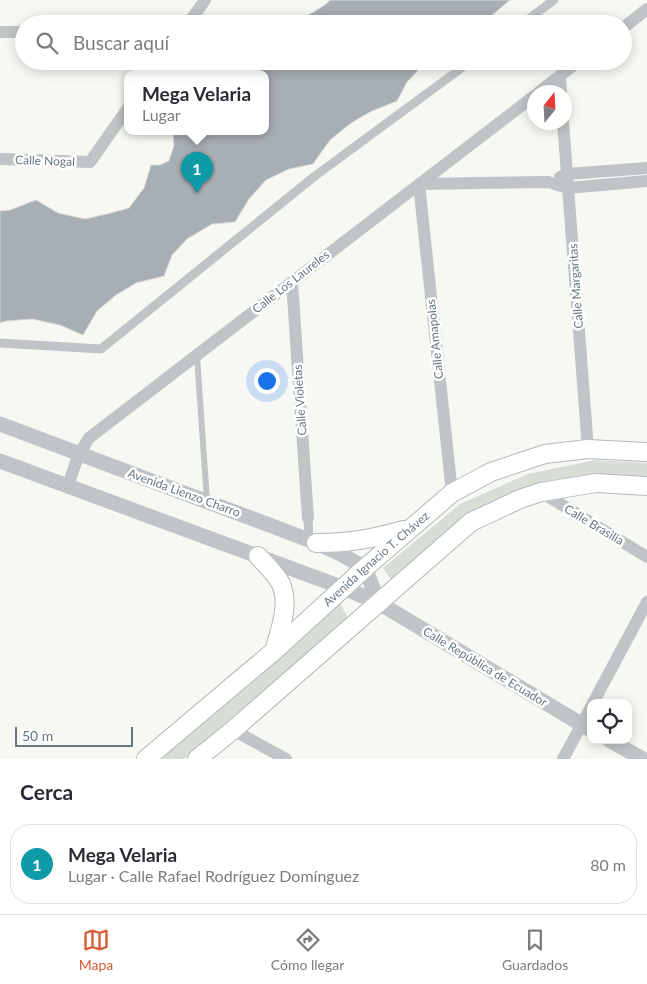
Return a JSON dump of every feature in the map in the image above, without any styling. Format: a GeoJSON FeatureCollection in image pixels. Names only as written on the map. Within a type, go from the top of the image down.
{"type":"FeatureCollection","features":[{"type":"Feature","properties":{"kind":"main road","name":"Avenida Ignacio T. Chávez"},"geometry":{"type":"LineString","coordinates":[[146,759],[274,651],[452,493],[491,472],[545,454],[588,449],[647,452]]}},
{"type":"Feature","properties":{"kind":"main road"},"geometry":{"type":"LineString","coordinates":[[197,759],[379,604],[471,522],[520,498],[541,492],[596,483],[647,486]]}},
{"type":"Feature","properties":{"kind":"main road"},"geometry":{"type":"LineString","coordinates":[[313,542],[342,543],[361,541],[412,527]]}},
{"type":"Feature","properties":{"kind":"main road"},"geometry":{"type":"LineString","coordinates":[[258,556],[281,585],[284,599],[284,613],[274,651]]}},
{"type":"Feature","properties":{"kind":"street"},"geometry":{"type":"LineString","coordinates":[[194,15],[205,0]]}},
{"type":"Feature","properties":{"kind":"street"},"geometry":{"type":"LineString","coordinates":[[534,15],[554,0]]}},
{"type":"Feature","properties":{"kind":"street"},"geometry":{"type":"LineString","coordinates":[[632,21],[647,9]]}},
{"type":"Feature","properties":{"kind":"street"},"geometry":{"type":"LineString","coordinates":[[0,32],[15,32]]}},
{"type":"Feature","properties":{"kind":"street"},"geometry":{"type":"LineString","coordinates":[[0,343],[102,349],[315,176],[459,70]]}},
{"type":"Feature","properties":{"kind":"street"},"geometry":{"type":"LineString","coordinates":[[548,85],[568,70]]}},
{"type":"Feature","properties":{"kind":"street"},"geometry":{"type":"LineString","coordinates":[[560,76],[561,85]]}},
{"type":"Feature","properties":{"kind":"street","name":"Calle Los Laureles"},"geometry":{"type":"LineString","coordinates":[[68,485],[79,454],[89,438],[527,101]]}},
{"type":"Feature","properties":{"kind":"street","name":"Calle Nogal"},"geometry":{"type":"LineString","coordinates":[[0,159],[90,162],[124,114]]}},
{"type":"Feature","properties":{"kind":"street","name":"Calle Margaritas"},"geometry":{"type":"LineString","coordinates":[[564,130],[588,449]]}},
{"type":"Feature","properties":{"kind":"street"},"geometry":{"type":"LineString","coordinates":[[548,182],[567,174],[647,168]]}},
{"type":"Feature","properties":{"kind":"street"},"geometry":{"type":"LineString","coordinates":[[419,184],[548,182],[568,188],[647,181]]}},
{"type":"Feature","properties":{"kind":"street","name":"Calle Amapolas"},"geometry":{"type":"LineString","coordinates":[[419,184],[452,493]]}},
{"type":"Feature","properties":{"kind":"street","name":"Calle Violetas"},"geometry":{"type":"LineString","coordinates":[[292,282],[308,518]]}},
{"type":"Feature","properties":{"kind":"street","name":"Avenida Lienzo Charro"},"geometry":{"type":"LineString","coordinates":[[0,424],[313,542],[337,552],[366,568]]}},
{"type":"Feature","properties":{"kind":"street"},"geometry":{"type":"LineString","coordinates":[[0,460],[344,588]]}},
{"type":"Feature","properties":{"kind":"street","name":"Calle Brasilia"},"geometry":{"type":"LineString","coordinates":[[541,492],[647,556]]}},
{"type":"Feature","properties":{"kind":"street"},"geometry":{"type":"LineString","coordinates":[[308,518],[313,542]]}},
{"type":"Feature","properties":{"kind":"street"},"geometry":{"type":"LineString","coordinates":[[366,568],[379,604]]}},
{"type":"Feature","properties":{"kind":"street","name":"Calle República de Ecuador"},"geometry":{"type":"LineString","coordinates":[[344,588],[379,604],[586,728]]}},
{"type":"Feature","properties":{"kind":"street"},"geometry":{"type":"LineString","coordinates":[[595,699],[647,602]]}},
{"type":"Feature","properties":{"kind":"street"},"geometry":{"type":"LineString","coordinates":[[563,759],[586,728]]}},
{"type":"Feature","properties":{"kind":"street"},"geometry":{"type":"LineString","coordinates":[[233,730],[286,759]]}},
{"type":"Feature","properties":{"kind":"street"},"geometry":{"type":"LineString","coordinates":[[616,744],[643,759]]}},
{"type":"Feature","properties":{"kind":"lane"},"geometry":{"type":"LineString","coordinates":[[197,355],[207,502]]}},
{"type":"Feature","properties":{"kind":"shaded area"},"geometry":{"type":"Polygon","coordinates":[[[595,460],[647,463],[647,479],[533,491],[393,582],[383,568],[460,504],[528,474],[595,460]]]}},
{"type":"Feature","properties":{"kind":"shaded area"},"geometry":{"type":"Polygon","coordinates":[[[339,601],[348,618],[184,759],[158,759],[339,601]]]}},
{"type":"Feature","properties":{"kind":"building"},"geometry":{"type":"Polygon","coordinates":[[[330,0],[510,0],[492,15],[309,15],[330,0]]]}},
{"type":"Feature","properties":{"kind":"building"},"geometry":{"type":"Polygon","coordinates":[[[269,70],[418,70],[407,82],[397,101],[372,111],[351,123],[330,140],[313,164],[289,169],[266,180],[249,199],[235,222],[212,224],[187,239],[172,255],[164,276],[136,283],[116,295],[97,311],[83,335],[60,325],[32,319],[0,323],[0,211],[10,210],[36,200],[58,213],[85,219],[129,208],[144,188],[151,165],[160,165],[169,161],[174,145],[173,135],[269,135],[269,70]]]}},
{"type":"Feature","properties":{"kind":"place","name":"Mega Velaria"},"geometry":{"type":"Point","coordinates":[197,193]}}]}
